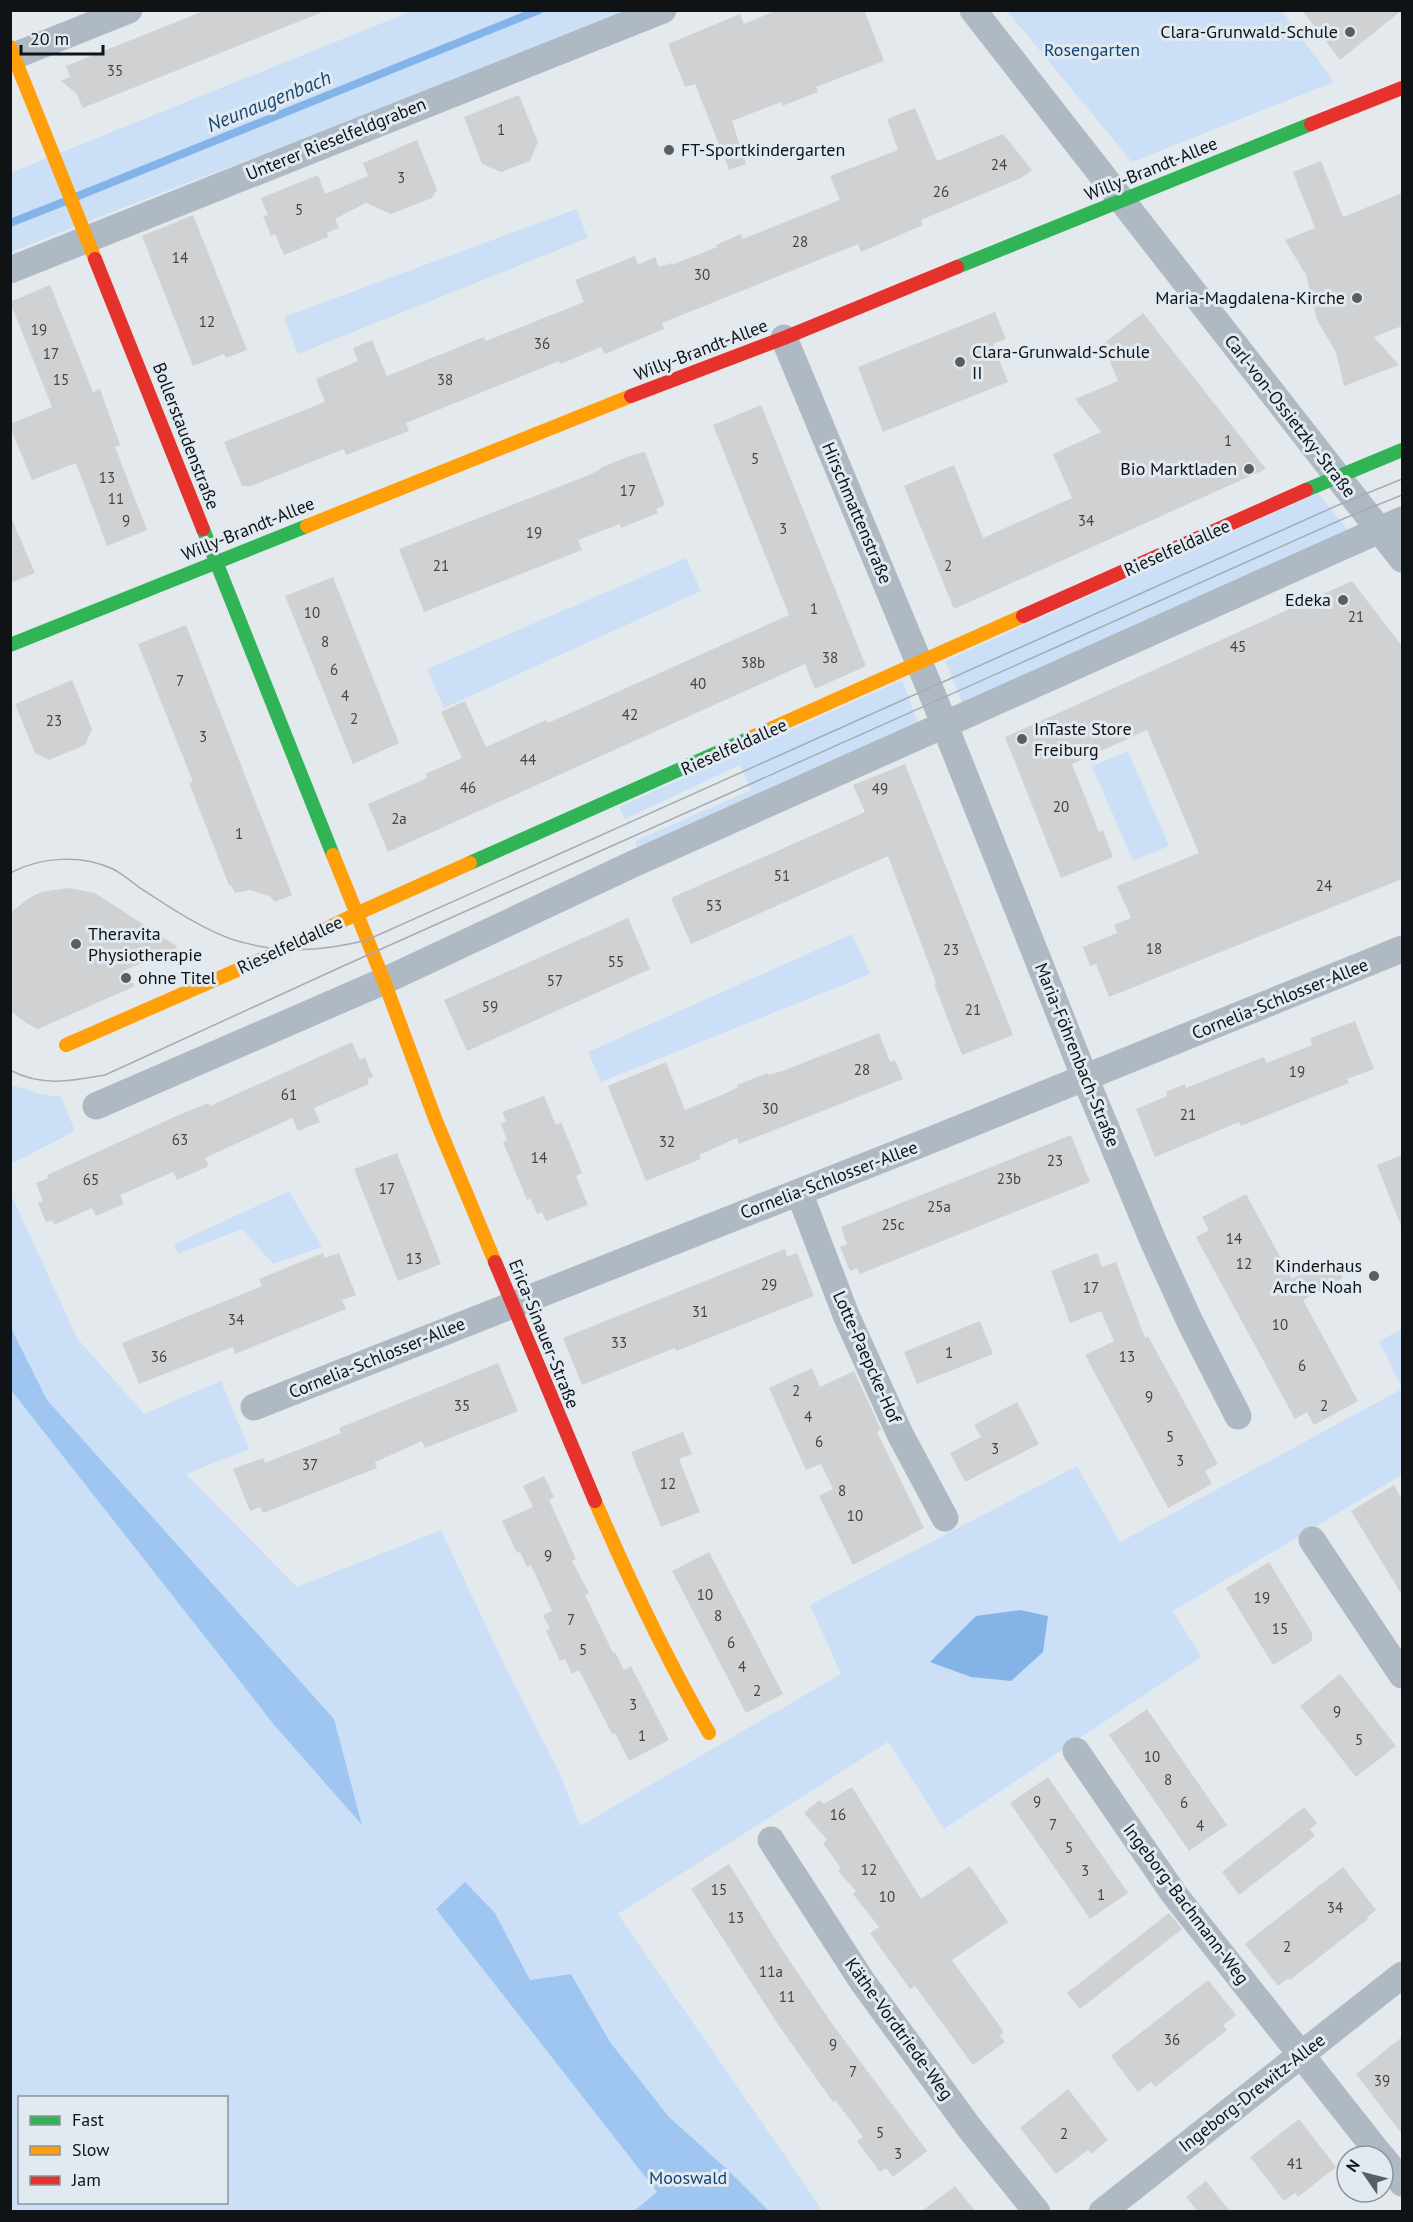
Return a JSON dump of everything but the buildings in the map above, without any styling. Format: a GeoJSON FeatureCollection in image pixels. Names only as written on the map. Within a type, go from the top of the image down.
{"type":"FeatureCollection","features":[{"type":"Feature","properties":{"kind":"street"},"geometry":{"type":"LineString","coordinates":[[12,54],[129,10]]}},
{"type":"Feature","properties":{"kind":"street","name":"Unterer Rieselfeldgraben"},"geometry":{"type":"LineString","coordinates":[[10,270],[663,10]]}},
{"type":"Feature","properties":{"kind":"street","name":"Carl-von-Ossietzky-Straße"},"geometry":{"type":"LineString","coordinates":[[972,10],[1337,476],[1382,520],[1402,559]]}},
{"type":"Feature","properties":{"kind":"street","name":"Bollerstaudenstraße"},"geometry":{"type":"LineString","coordinates":[[12,54],[78,213],[366,940]]}},
{"type":"Feature","properties":{"kind":"street","name":"Willy-Brandt-Allee"},"geometry":{"type":"LineString","coordinates":[[10,645],[660,384],[784,338],[1120,200],[1402,88]]}},
{"type":"Feature","properties":{"kind":"street","name":"Hirschmattenstraße"},"geometry":{"type":"LineString","coordinates":[[784,338],[925,676]]}},
{"type":"Feature","properties":{"kind":"street","name":"Rieselfeldallee"},"geometry":{"type":"LineString","coordinates":[[66,1045],[283,950],[356,914],[925,676],[1337,476],[1402,450]]}},
{"type":"Feature","properties":{"kind":"street"},"geometry":{"type":"LineString","coordinates":[[96,1106],[384,981],[633,864],[945,726],[1382,520]]}},
{"type":"Feature","properties":{"kind":"street","name":"Maria-Föhrenbach-Straße"},"geometry":{"type":"LineString","coordinates":[[925,676],[1084,1078],[1168,1274],[1238,1416]]}},
{"type":"Feature","properties":{"kind":"street","name":"Erica-Sinauer-Straße"},"geometry":{"type":"LineString","coordinates":[[366,940],[384,981],[436,1121],[627,1576],[687,1695],[709,1733]]}},
{"type":"Feature","properties":{"kind":"street","name":"Cornelia-Schlosser-Allee"},"geometry":{"type":"LineString","coordinates":[[254,1407],[799,1192],[1402,949]]}},
{"type":"Feature","properties":{"kind":"street","name":"Lotte-Paepcke-Hof"},"geometry":{"type":"LineString","coordinates":[[799,1192],[846,1315],[900,1434],[945,1518]]}},
{"type":"Feature","properties":{"kind":"street"},"geometry":{"type":"LineString","coordinates":[[1311,1540],[1402,1676]]}},
{"type":"Feature","properties":{"kind":"street","name":"Ingeborg-Bachmann-Weg"},"geometry":{"type":"LineString","coordinates":[[1076,1751],[1174,1894],[1372,2144]]}},
{"type":"Feature","properties":{"kind":"street","name":"Käthe-Vordtriede-Weg"},"geometry":{"type":"LineString","coordinates":[[771,1840],[862,1981],[971,2130],[1037,2211]]}},
{"type":"Feature","properties":{"kind":"street","name":"Ingeborg-Drewitz-Allee"},"geometry":{"type":"LineString","coordinates":[[1102,2211],[1402,1975]]}},
{"type":"Feature","properties":{"kind":"green space"},"geometry":{"type":"Polygon","coordinates":[[[412,11],[629,11],[475,73],[11,252],[10,173],[412,11]]]}},
{"type":"Feature","properties":{"kind":"green space","name":"Rosengarten"},"geometry":{"type":"Polygon","coordinates":[[[1007,11],[1282,11],[1334,82],[1132,162],[1007,11]]]}},
{"type":"Feature","properties":{"kind":"green space"},"geometry":{"type":"Polygon","coordinates":[[[576,209],[588,238],[298,354],[284,317],[576,209]]]}},
{"type":"Feature","properties":{"kind":"green space"},"geometry":{"type":"Polygon","coordinates":[[[1318,493],[1351,534],[964,708],[945,661],[1318,493]]]}},
{"type":"Feature","properties":{"kind":"green space"},"geometry":{"type":"Polygon","coordinates":[[[686,558],[701,591],[444,708],[427,669],[686,558]]]}},
{"type":"Feature","properties":{"kind":"green space"},"geometry":{"type":"Polygon","coordinates":[[[902,680],[920,728],[639,853],[635,841],[751,790],[740,765],[625,819],[619,807],[902,680]]]}},
{"type":"Feature","properties":{"kind":"green space"},"geometry":{"type":"Polygon","coordinates":[[[1128,751],[1169,846],[1133,861],[1092,766],[1128,751]]]}},
{"type":"Feature","properties":{"kind":"green space"},"geometry":{"type":"Polygon","coordinates":[[[852,934],[870,974],[601,1082],[588,1052],[852,934]]]}},
{"type":"Feature","properties":{"kind":"green space"},"geometry":{"type":"Polygon","coordinates":[[[11,1085],[40,1094],[61,1097],[75,1131],[11,1164],[11,1085]]]}},
{"type":"Feature","properties":{"kind":"green space"},"geometry":{"type":"Polygon","coordinates":[[[289,1191],[322,1247],[273,1264],[242,1229],[178,1254],[174,1244],[289,1191]]]}},
{"type":"Feature","properties":{"kind":"green space"},"geometry":{"type":"Polygon","coordinates":[[[10,1192],[77,1338],[144,1414],[221,1381],[249,1449],[186,1474],[297,1587],[441,1530],[502,1660],[561,1776],[580,1826],[841,1674],[810,1605],[1077,1466],[1120,1542],[1402,1389],[1402,1475],[1173,1611],[1201,1657],[944,1829],[888,1742],[618,1914],[823,2211],[769,2211],[669,2117],[610,2042],[571,1974],[530,1980],[495,1913],[437,1909],[657,2192],[634,2211],[11,2211],[10,1192]]]}},
{"type":"Feature","properties":{"kind":"green space"},"geometry":{"type":"Polygon","coordinates":[[[11,1328],[47,1400],[334,1719],[362,1825],[275,1726],[11,1390],[11,1328]]]}},
{"type":"Feature","properties":{"kind":"green space"},"geometry":{"type":"Polygon","coordinates":[[[1402,1329],[1402,1388],[1379,1341],[1402,1329]]]}},
{"type":"Feature","properties":{"kind":"green space","name":"Mooswald"},"geometry":{"type":"Polygon","coordinates":[[[465,1882],[495,1913],[530,1980],[571,1974],[610,2042],[669,2117],[769,2211],[634,2211],[657,2192],[436,1909],[465,1882]]]}},
{"type":"Feature","properties":{"kind":"shaded area"},"geometry":{"type":"Polygon","coordinates":[[[1020,1610],[1048,1616],[1043,1652],[1011,1681],[971,1677],[930,1662],[976,1616],[1020,1610]]]}},
{"type":"Feature","properties":{"kind":"waterway","name":"Neunaugenbach"},"geometry":{"type":"LineString","coordinates":[[78,196],[539,10]]}},
{"type":"Feature","properties":{"kind":"waterway","name":"Neunaugenbach"},"geometry":{"type":"LineString","coordinates":[[10,223],[66,201]]}},
{"type":"Feature","properties":{"kind":"tram line"},"geometry":{"type":"LineString","coordinates":[[10,873],[48,861],[61,859],[88,861],[117,871],[143,890],[208,929],[248,944],[299,950],[332,947],[367,940],[1336,506],[1402,479]]}},
{"type":"Feature","properties":{"kind":"tram line"},"geometry":{"type":"LineString","coordinates":[[10,1070],[45,1081],[69,1081],[105,1075],[341,967],[1345,518],[1402,495]]}},
{"type":"Feature","properties":{"kind":"traffic: fast"},"geometry":{"type":"LineString","coordinates":[[957,267],[1311,124]]}},
{"type":"Feature","properties":{"kind":"traffic: fast"},"geometry":{"type":"LineString","coordinates":[[1306,490],[1402,450]]}},
{"type":"Feature","properties":{"kind":"traffic: fast"},"geometry":{"type":"LineString","coordinates":[[10,645],[307,526]]}},
{"type":"Feature","properties":{"kind":"traffic: fast"},"geometry":{"type":"LineString","coordinates":[[203,529],[333,855]]}},
{"type":"Feature","properties":{"kind":"traffic: fast"},"geometry":{"type":"LineString","coordinates":[[470,863],[750,738]]}},
{"type":"Feature","properties":{"kind":"traffic: slow"},"geometry":{"type":"LineString","coordinates":[[10,47],[95,259]]}},
{"type":"Feature","properties":{"kind":"traffic: slow"},"geometry":{"type":"LineString","coordinates":[[307,526],[631,396]]}},
{"type":"Feature","properties":{"kind":"traffic: slow"},"geometry":{"type":"LineString","coordinates":[[750,738],[1023,616]]}},
{"type":"Feature","properties":{"kind":"traffic: slow"},"geometry":{"type":"LineString","coordinates":[[333,855],[384,981],[436,1121],[495,1262]]}},
{"type":"Feature","properties":{"kind":"traffic: slow"},"geometry":{"type":"LineString","coordinates":[[66,1045],[283,950],[356,914],[470,863]]}},
{"type":"Feature","properties":{"kind":"traffic: slow"},"geometry":{"type":"LineString","coordinates":[[595,1501],[649,1618],[709,1733]]}},
{"type":"Feature","properties":{"kind":"traffic: jam"},"geometry":{"type":"LineString","coordinates":[[1311,124],[1402,88]]}},
{"type":"Feature","properties":{"kind":"traffic: jam"},"geometry":{"type":"LineString","coordinates":[[95,259],[203,529]]}},
{"type":"Feature","properties":{"kind":"traffic: jam"},"geometry":{"type":"LineString","coordinates":[[631,396],[784,338],[957,267]]}},
{"type":"Feature","properties":{"kind":"traffic: jam"},"geometry":{"type":"LineString","coordinates":[[1023,616],[1306,490]]}},
{"type":"Feature","properties":{"kind":"traffic: jam"},"geometry":{"type":"LineString","coordinates":[[495,1262],[595,1501]]}},
{"type":"Feature","properties":{"kind":"place","name":"Clara-Grunwald-Schule"},"geometry":{"type":"Point","coordinates":[1350,32]}},
{"type":"Feature","properties":{"kind":"place","name":"FT-Sportkindergarten"},"geometry":{"type":"Point","coordinates":[669,150]}},
{"type":"Feature","properties":{"kind":"place","name":"Maria-Magdalena-Kirche"},"geometry":{"type":"Point","coordinates":[1357,298]}},
{"type":"Feature","properties":{"kind":"place","name":"Clara-Grunwald-Schule II"},"geometry":{"type":"Point","coordinates":[960,362]}},
{"type":"Feature","properties":{"kind":"place","name":"Bio Marktladen"},"geometry":{"type":"Point","coordinates":[1249,469]}},
{"type":"Feature","properties":{"kind":"place","name":"Edeka"},"geometry":{"type":"Point","coordinates":[1343,600]}},
{"type":"Feature","properties":{"kind":"place","name":"InTaste Store Freiburg"},"geometry":{"type":"Point","coordinates":[1022,739]}},
{"type":"Feature","properties":{"kind":"place","name":"Theravita Physiotherapie"},"geometry":{"type":"Point","coordinates":[76,944]}},
{"type":"Feature","properties":{"kind":"place","name":"ohne Titel"},"geometry":{"type":"Point","coordinates":[126,978]}},
{"type":"Feature","properties":{"kind":"place","name":"Kinderhaus Arche Noah"},"geometry":{"type":"Point","coordinates":[1374,1276]}}]}
